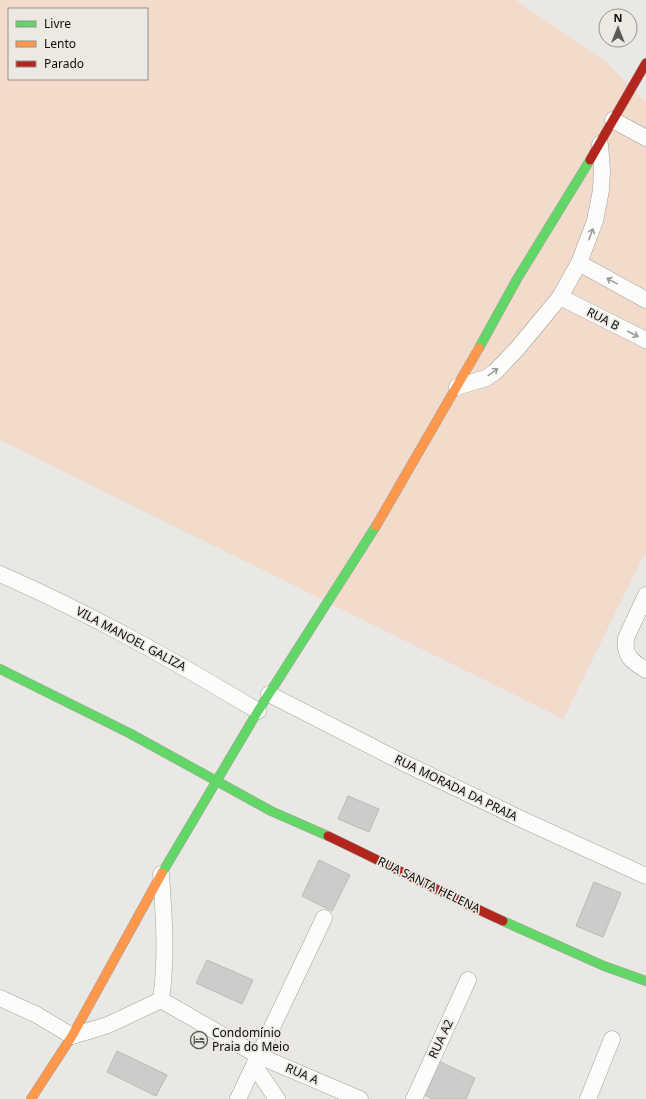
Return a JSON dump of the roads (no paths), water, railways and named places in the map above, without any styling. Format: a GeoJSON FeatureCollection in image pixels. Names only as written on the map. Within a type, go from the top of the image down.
{"type":"FeatureCollection","features":[{"type":"Feature","properties":{"kind":"main road"},"geometry":{"type":"LineString","coordinates":[[31,1099],[72,1036],[161,874],[268,694],[385,512],[521,273],[600,144],[646,63]]}},
{"type":"Feature","properties":{"kind":"main road","name":"RUA SANTA HELENA"},"geometry":{"type":"LineString","coordinates":[[0,669],[131,734],[271,811],[379,860],[416,880],[484,912],[604,966],[646,981]]}},
{"type":"Feature","properties":{"kind":"street"},"geometry":{"type":"LineString","coordinates":[[613,120],[646,138]]}},
{"type":"Feature","properties":{"kind":"street"},"geometry":{"type":"LineString","coordinates":[[457,387],[486,378],[495,372],[517,349],[560,297],[579,263],[595,221],[599,204],[602,170],[600,144]]}},
{"type":"Feature","properties":{"kind":"street"},"geometry":{"type":"LineString","coordinates":[[579,263],[646,300]]}},
{"type":"Feature","properties":{"kind":"street","name":"RUA B"},"geometry":{"type":"LineString","coordinates":[[560,297],[646,340]]}},
{"type":"Feature","properties":{"kind":"street","name":"VILA MANOEL GALIZA"},"geometry":{"type":"LineString","coordinates":[[0,574],[26,585],[169,658],[258,711]]}},
{"type":"Feature","properties":{"kind":"street"},"geometry":{"type":"LineString","coordinates":[[646,595],[626,638],[626,651],[628,656],[635,663],[646,670]]}},
{"type":"Feature","properties":{"kind":"street","name":"RUA MORADA DA PRAIA"},"geometry":{"type":"LineString","coordinates":[[268,694],[404,764],[646,876]]}},
{"type":"Feature","properties":{"kind":"street"},"geometry":{"type":"LineString","coordinates":[[0,998],[37,1015],[72,1036],[114,1023],[161,1000],[166,956],[161,874]]}},
{"type":"Feature","properties":{"kind":"street"},"geometry":{"type":"LineString","coordinates":[[238,1099],[324,918]]}},
{"type":"Feature","properties":{"kind":"street","name":"RUA A2"},"geometry":{"type":"LineString","coordinates":[[414,1099],[468,980]]}},
{"type":"Feature","properties":{"kind":"street","name":"RUA A"},"geometry":{"type":"LineString","coordinates":[[161,1000],[257,1061],[360,1099]]}},
{"type":"Feature","properties":{"kind":"street"},"geometry":{"type":"LineString","coordinates":[[588,1099],[612,1039]]}},
{"type":"Feature","properties":{"kind":"street"},"geometry":{"type":"LineString","coordinates":[[257,1061],[277,1099]]}},
{"type":"Feature","properties":{"kind":"place","name":"Condomínio Praia do Meio"},"geometry":{"type":"Point","coordinates":[199,1040]}}]}
